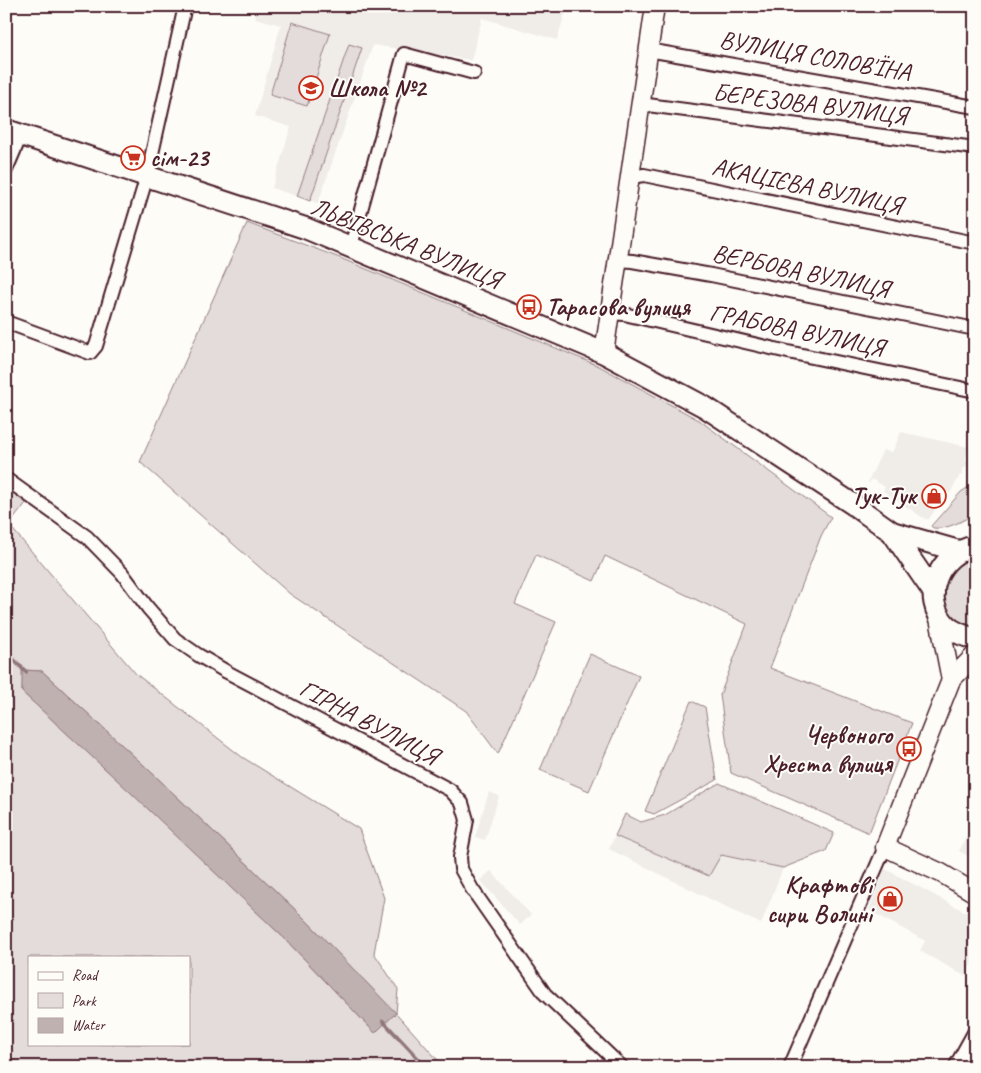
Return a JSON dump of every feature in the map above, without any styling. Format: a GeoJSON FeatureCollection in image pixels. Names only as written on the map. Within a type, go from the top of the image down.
{"type":"FeatureCollection","features":[{"type":"Feature","properties":{"kind":"main road"},"geometry":{"type":"LineString","coordinates":[[604,353],[655,6]]}},
{"type":"Feature","properties":{"kind":"main road","name":"ЛЬВІВСЬКА ВУЛИЦЯ"},"geometry":{"type":"LineString","coordinates":[[14,132],[305,228],[604,353],[706,407],[892,532],[934,593]]}},
{"type":"Feature","properties":{"kind":"main road","name":"ЛЬВІВСЬКА ВУЛИЦЯ"},"geometry":{"type":"LineString","coordinates":[[892,532],[968,545]]}},
{"type":"Feature","properties":{"kind":"main road"},"geometry":{"type":"LineString","coordinates":[[951,680],[934,593],[937,576],[946,561],[968,545]]}},
{"type":"Feature","properties":{"kind":"main road"},"geometry":{"type":"LineString","coordinates":[[938,613],[947,626],[960,635],[975,639]]}},
{"type":"Feature","properties":{"kind":"main road"},"geometry":{"type":"LineString","coordinates":[[975,655],[951,680],[884,848],[941,873],[975,892]]}},
{"type":"Feature","properties":{"kind":"street"},"geometry":{"type":"LineString","coordinates":[[6,322],[90,353],[96,346],[147,176],[185,6]]}},
{"type":"Feature","properties":{"kind":"street","name":"ВУЛИЦЯ СОЛОВ'ЇНА"},"geometry":{"type":"LineString","coordinates":[[648,50],[975,107]]}},
{"type":"Feature","properties":{"kind":"street"},"geometry":{"type":"LineString","coordinates":[[351,246],[404,54],[474,74]]}},
{"type":"Feature","properties":{"kind":"street","name":"БЕРЕЗОВА ВУЛИЦЯ"},"geometry":{"type":"LineString","coordinates":[[640,104],[975,148]]}},
{"type":"Feature","properties":{"kind":"street"},"geometry":{"type":"LineString","coordinates":[[6,170],[14,132]]}},
{"type":"Feature","properties":{"kind":"street","name":"АКАЦІЄВА ВУЛИЦЯ"},"geometry":{"type":"LineString","coordinates":[[630,177],[644,175],[975,243]]}},
{"type":"Feature","properties":{"kind":"street","name":"ВЕРБОВА ВУЛИЦЯ"},"geometry":{"type":"LineString","coordinates":[[618,260],[711,275],[975,329]]}},
{"type":"Feature","properties":{"kind":"street","name":"ГРАБОВА ВУЛИЦЯ"},"geometry":{"type":"LineString","coordinates":[[610,313],[624,314],[788,352],[975,391]]}},
{"type":"Feature","properties":{"kind":"street","name":"ГІРНА ВУЛИЦЯ"},"geometry":{"type":"LineString","coordinates":[[6,480],[87,537],[122,573],[148,608],[176,638],[198,655],[450,790],[462,803],[467,820],[460,857],[461,869],[472,889],[545,994],[622,1067]]}},
{"type":"Feature","properties":{"kind":"street"},"geometry":{"type":"LineString","coordinates":[[790,1067],[884,848]]}},
{"type":"Feature","properties":{"kind":"street"},"geometry":{"type":"LineString","coordinates":[[956,1067],[975,1031]]}},
{"type":"Feature","properties":{"kind":"shaded area","name":"Школа №2"},"geometry":{"type":"Polygon","coordinates":[[[258,6],[567,6],[557,40],[482,18],[471,60],[373,45],[318,203],[272,188],[291,127],[255,116],[281,25],[255,18],[258,6]]]}},
{"type":"Feature","properties":{"kind":"shaded area"},"geometry":{"type":"Polygon","coordinates":[[[901,432],[968,447],[965,461],[967,462],[966,468],[963,468],[962,476],[960,475],[950,493],[947,492],[929,519],[925,519],[883,491],[885,487],[872,479],[868,482],[883,450],[893,451],[901,432]]]}},
{"type":"Feature","properties":{"kind":"shaded area"},"geometry":{"type":"Polygon","coordinates":[[[489,792],[499,796],[485,840],[475,837],[489,792]]]}},
{"type":"Feature","properties":{"kind":"shaded area"},"geometry":{"type":"Polygon","coordinates":[[[969,832],[975,835],[975,860],[959,851],[969,832]]]}},
{"type":"Feature","properties":{"kind":"shaded area"},"geometry":{"type":"Polygon","coordinates":[[[615,836],[708,876],[721,855],[783,868],[761,924],[609,849],[615,836]]]}},
{"type":"Feature","properties":{"kind":"shaded area"},"geometry":{"type":"Polygon","coordinates":[[[885,869],[975,917],[975,958],[965,976],[920,951],[925,941],[869,910],[885,869]]]}},
{"type":"Feature","properties":{"kind":"shaded area"},"geometry":{"type":"Polygon","coordinates":[[[491,871],[531,915],[520,925],[480,880],[491,871]]]}},
{"type":"Feature","properties":{"kind":"green space"},"geometry":{"type":"Polygon","coordinates":[[[292,22],[330,34],[307,106],[270,95],[292,22]]]}},
{"type":"Feature","properties":{"kind":"green space"},"geometry":{"type":"Polygon","coordinates":[[[349,44],[362,48],[310,201],[297,196],[349,44]]]}},
{"type":"Feature","properties":{"kind":"green space"},"geometry":{"type":"Polygon","coordinates":[[[247,223],[340,258],[599,366],[699,420],[831,517],[821,536],[770,668],[912,723],[869,833],[731,773],[720,695],[747,624],[605,556],[594,581],[536,555],[515,604],[556,622],[498,754],[466,711],[290,594],[140,462],[247,223]]]}},
{"type":"Feature","properties":{"kind":"green space"},"geometry":{"type":"Polygon","coordinates":[[[6,483],[29,499],[9,525],[136,674],[242,757],[359,829],[384,898],[374,953],[398,989],[396,1013],[444,1067],[6,1067],[6,483]],[[23,670],[22,692],[130,791],[285,939],[375,1033],[395,1013],[305,919],[42,671],[23,670]]]}},
{"type":"Feature","properties":{"kind":"green space"},"geometry":{"type":"Polygon","coordinates":[[[975,483],[975,513],[944,528],[933,528],[931,526],[961,492],[975,483]]]}},
{"type":"Feature","properties":{"kind":"green space"},"geometry":{"type":"Polygon","coordinates":[[[975,555],[975,630],[958,623],[950,614],[945,604],[943,592],[945,580],[959,561],[975,555]]]}},
{"type":"Feature","properties":{"kind":"green space"},"geometry":{"type":"Polygon","coordinates":[[[590,654],[639,676],[589,791],[540,770],[590,654]]]}},
{"type":"Feature","properties":{"kind":"green space"},"geometry":{"type":"Polygon","coordinates":[[[691,701],[705,707],[717,780],[654,814],[645,811],[691,701]]]}},
{"type":"Feature","properties":{"kind":"green space"},"geometry":{"type":"Polygon","coordinates":[[[719,783],[834,833],[826,851],[783,868],[721,855],[709,876],[615,836],[625,814],[641,822],[665,815],[719,783]]]}},
{"type":"Feature","properties":{"kind":"water"},"geometry":{"type":"Polygon","coordinates":[[[22,670],[42,671],[305,919],[396,1013],[375,1033],[285,939],[22,692],[22,670]]]}},
{"type":"Feature","properties":{"kind":"waterway"},"geometry":{"type":"LineString","coordinates":[[6,652],[26,672]]}},
{"type":"Feature","properties":{"kind":"waterway"},"geometry":{"type":"LineString","coordinates":[[383,1021],[426,1067]]}},
{"type":"Feature","properties":{"kind":"place","name":"Школа №2"},"geometry":{"type":"Point","coordinates":[311,88]}},
{"type":"Feature","properties":{"kind":"place","name":"сім-23"},"geometry":{"type":"Point","coordinates":[133,158]}},
{"type":"Feature","properties":{"kind":"place","name":"Тарасова вулиця"},"geometry":{"type":"Point","coordinates":[529,307]}},
{"type":"Feature","properties":{"kind":"place","name":"Тук-Тук"},"geometry":{"type":"Point","coordinates":[934,496]}},
{"type":"Feature","properties":{"kind":"place","name":"Червоного Хреста вулиця"},"geometry":{"type":"Point","coordinates":[909,749]}},
{"type":"Feature","properties":{"kind":"place","name":"Крафтові сири Волині"},"geometry":{"type":"Point","coordinates":[890,899]}}]}
